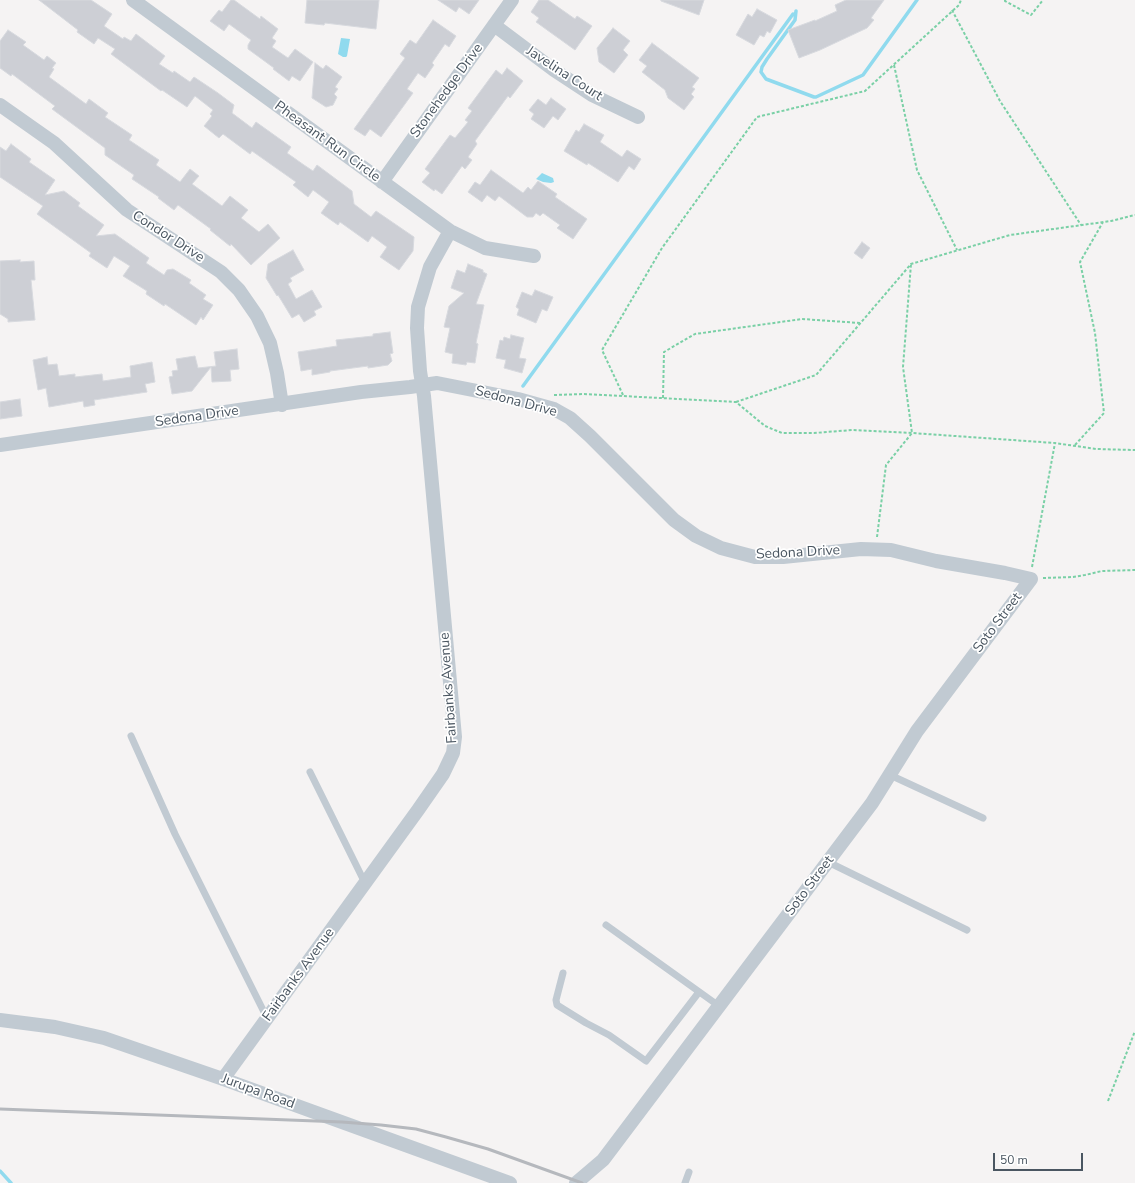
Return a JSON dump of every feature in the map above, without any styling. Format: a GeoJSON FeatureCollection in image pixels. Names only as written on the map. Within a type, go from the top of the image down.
{"type":"FeatureCollection","features":[{"type":"Feature","properties":{"kind":"street","name":"Pheasant Run Circle"},"geometry":{"type":"LineString","coordinates":[[133,0],[450,231],[485,248],[534,256]]}},
{"type":"Feature","properties":{"kind":"street","name":"Stonehedge Drive"},"geometry":{"type":"LineString","coordinates":[[382,182],[512,0]]}},
{"type":"Feature","properties":{"kind":"street","name":"Javelina Court"},"geometry":{"type":"LineString","coordinates":[[494,25],[554,70],[592,94],[638,117]]}},
{"type":"Feature","properties":{"kind":"street","name":"Condor Drive"},"geometry":{"type":"LineString","coordinates":[[0,104],[54,142],[127,210],[221,272],[239,290],[257,316],[270,343],[282,405]]}},
{"type":"Feature","properties":{"kind":"street","name":"Fairbanks Avenue"},"geometry":{"type":"LineString","coordinates":[[223,1079],[444,774],[450,761],[454,744],[454,723],[417,328],[418,307],[430,267],[450,231]]}},
{"type":"Feature","properties":{"kind":"street","name":"Sedona Drive"},"geometry":{"type":"LineString","coordinates":[[0,445],[282,405],[361,392],[437,383],[518,399],[554,409],[570,418],[674,520],[696,536],[721,548],[755,557],[783,557],[860,549],[891,550],[936,561],[1031,579]]}},
{"type":"Feature","properties":{"kind":"street","name":"Soto Street"},"geometry":{"type":"LineString","coordinates":[[576,1183],[603,1160],[828,862],[872,803],[917,731],[1031,579]]}},
{"type":"Feature","properties":{"kind":"street","name":"Jurupa Road"},"geometry":{"type":"LineString","coordinates":[[0,1020],[55,1027],[104,1038],[223,1079],[510,1183]]}},
{"type":"Feature","properties":{"kind":"lane"},"geometry":{"type":"LineString","coordinates":[[131,736],[175,834],[267,1018]]}},
{"type":"Feature","properties":{"kind":"lane"},"geometry":{"type":"LineString","coordinates":[[310,772],[365,883]]}},
{"type":"Feature","properties":{"kind":"lane"},"geometry":{"type":"LineString","coordinates":[[890,775],[983,818]]}},
{"type":"Feature","properties":{"kind":"lane"},"geometry":{"type":"LineString","coordinates":[[828,862],[967,930]]}},
{"type":"Feature","properties":{"kind":"lane"},"geometry":{"type":"LineString","coordinates":[[606,925],[719,1006]]}},
{"type":"Feature","properties":{"kind":"lane"},"geometry":{"type":"LineString","coordinates":[[563,973],[556,1000],[557,1005],[609,1035],[646,1061],[699,992]]}},
{"type":"Feature","properties":{"kind":"lane"},"geometry":{"type":"LineString","coordinates":[[685,1183],[689,1172]]}},
{"type":"Feature","properties":{"kind":"path"},"geometry":{"type":"LineString","coordinates":[[623,395],[602,350],[662,248],[757,117],[866,92],[959,5],[961,0]]}},
{"type":"Feature","properties":{"kind":"path"},"geometry":{"type":"LineString","coordinates":[[1005,0],[1005,2],[1031,15],[1044,0]]}},
{"type":"Feature","properties":{"kind":"path"},"geometry":{"type":"LineString","coordinates":[[952,10],[1000,102],[1080,225]]}},
{"type":"Feature","properties":{"kind":"path"},"geometry":{"type":"LineString","coordinates":[[894,65],[916,170],[958,250]]}},
{"type":"Feature","properties":{"kind":"path"},"geometry":{"type":"LineString","coordinates":[[550,397],[556,394],[623,395],[736,402],[816,375],[911,264],[1010,234],[1103,222],[1135,215]]}},
{"type":"Feature","properties":{"kind":"path"},"geometry":{"type":"LineString","coordinates":[[1075,445],[1104,413],[1095,333],[1080,262],[1103,222]]}},
{"type":"Feature","properties":{"kind":"path"},"geometry":{"type":"LineString","coordinates":[[876,550],[886,465],[912,433],[903,367],[911,264]]}},
{"type":"Feature","properties":{"kind":"path"},"geometry":{"type":"LineString","coordinates":[[663,398],[664,352],[694,334],[802,319],[860,324]]}},
{"type":"Feature","properties":{"kind":"path"},"geometry":{"type":"LineString","coordinates":[[736,402],[764,426],[782,433],[814,433],[852,430],[1055,443],[1096,449],[1135,450]]}},
{"type":"Feature","properties":{"kind":"path"},"geometry":{"type":"LineString","coordinates":[[1055,443],[1031,579],[1073,577],[1102,571],[1135,570]]}},
{"type":"Feature","properties":{"kind":"path"},"geometry":{"type":"LineString","coordinates":[[1108,1101],[1135,1031]]}},
{"type":"Feature","properties":{"kind":"water"},"geometry":{"type":"Polygon","coordinates":[[[341,38],[350,39],[346,57],[338,54],[341,38]]]}},
{"type":"Feature","properties":{"kind":"water"},"geometry":{"type":"Polygon","coordinates":[[[542,173],[553,178],[554,182],[543,182],[536,179],[542,173]]]}},
{"type":"Feature","properties":{"kind":"building"},"geometry":{"type":"Polygon","coordinates":[[[39,0],[91,0],[112,14],[104,26],[123,39],[124,37],[131,41],[136,34],[165,56],[159,64],[173,73],[174,71],[190,82],[194,77],[234,105],[232,113],[252,128],[256,122],[291,147],[287,153],[313,171],[317,165],[352,191],[354,204],[371,217],[376,211],[414,237],[413,251],[399,270],[380,257],[387,247],[372,236],[368,242],[340,222],[338,225],[321,213],[329,202],[313,190],[308,197],[293,185],[296,182],[252,151],[250,154],[223,134],[219,138],[204,126],[212,116],[210,114],[213,110],[195,96],[187,107],[162,90],[161,91],[111,54],[115,49],[98,38],[94,44],[77,32],[78,30],[39,0]]]}},
{"type":"Feature","properties":{"kind":"building"},"geometry":{"type":"Polygon","coordinates":[[[231,0],[234,0],[260,19],[261,16],[278,29],[272,38],[276,41],[272,47],[288,58],[295,49],[313,62],[300,81],[292,76],[289,81],[248,49],[248,45],[251,40],[229,24],[224,31],[210,21],[219,10],[222,12],[231,0]]]}},
{"type":"Feature","properties":{"kind":"building"},"geometry":{"type":"Polygon","coordinates":[[[307,0],[379,0],[376,29],[325,23],[324,25],[305,23],[307,0]]]}},
{"type":"Feature","properties":{"kind":"building"},"geometry":{"type":"Polygon","coordinates":[[[438,0],[479,0],[469,14],[459,7],[456,12],[438,0]]]}},
{"type":"Feature","properties":{"kind":"building"},"geometry":{"type":"Polygon","coordinates":[[[539,0],[548,0],[575,19],[577,16],[592,26],[575,50],[536,22],[539,18],[531,12],[539,0]]]}},
{"type":"Feature","properties":{"kind":"building"},"geometry":{"type":"Polygon","coordinates":[[[661,0],[704,0],[699,15],[661,0]]]}},
{"type":"Feature","properties":{"kind":"building"},"geometry":{"type":"Polygon","coordinates":[[[846,0],[884,0],[871,18],[874,20],[867,28],[799,58],[788,30],[815,21],[837,11],[835,5],[846,0]]]}},
{"type":"Feature","properties":{"kind":"building"},"geometry":{"type":"Polygon","coordinates":[[[757,9],[777,20],[770,33],[767,31],[764,37],[760,35],[754,45],[736,35],[748,14],[752,17],[757,9]]]}},
{"type":"Feature","properties":{"kind":"building"},"geometry":{"type":"Polygon","coordinates":[[[433,20],[456,36],[449,47],[445,44],[432,63],[434,65],[425,78],[418,73],[407,89],[413,93],[381,137],[370,129],[365,136],[354,129],[405,58],[400,54],[410,40],[416,44],[433,20]]]}},
{"type":"Feature","properties":{"kind":"building"},"geometry":{"type":"Polygon","coordinates":[[[613,28],[630,41],[623,50],[628,55],[614,73],[599,62],[597,48],[613,28]]]}},
{"type":"Feature","properties":{"kind":"building"},"geometry":{"type":"Polygon","coordinates":[[[8,30],[26,42],[23,45],[44,60],[47,56],[56,63],[52,68],[54,69],[49,77],[86,104],[89,99],[108,113],[105,117],[132,135],[129,140],[159,160],[156,165],[180,182],[190,169],[199,176],[192,184],[222,206],[230,196],[248,210],[241,218],[259,232],[268,224],[280,238],[251,265],[231,244],[230,246],[210,230],[211,229],[178,205],[174,210],[158,198],[159,197],[132,179],[134,175],[105,155],[105,148],[52,109],[55,106],[12,74],[11,76],[0,68],[0,41],[8,30]]]}},
{"type":"Feature","properties":{"kind":"building"},"geometry":{"type":"Polygon","coordinates":[[[652,43],[699,78],[692,87],[695,89],[691,94],[694,97],[684,110],[668,98],[665,90],[642,72],[647,66],[639,60],[652,43]]]}},
{"type":"Feature","properties":{"kind":"building"},"geometry":{"type":"Polygon","coordinates":[[[315,63],[323,69],[326,65],[342,77],[335,87],[338,89],[334,94],[337,97],[333,105],[326,107],[312,98],[315,63]]]}},
{"type":"Feature","properties":{"kind":"building"},"geometry":{"type":"Polygon","coordinates":[[[507,68],[523,81],[510,98],[508,96],[475,141],[477,144],[468,157],[472,160],[465,169],[462,166],[442,194],[435,189],[434,191],[422,182],[430,173],[425,169],[450,135],[455,138],[468,122],[465,120],[472,111],[468,108],[496,70],[502,75],[507,68]]]}},
{"type":"Feature","properties":{"kind":"building"},"geometry":{"type":"Polygon","coordinates":[[[551,98],[566,109],[558,120],[553,116],[544,128],[531,119],[534,114],[529,110],[538,99],[546,105],[551,98]]]}},
{"type":"Feature","properties":{"kind":"building"},"geometry":{"type":"Polygon","coordinates":[[[584,124],[604,135],[600,142],[622,157],[627,150],[641,159],[634,170],[629,166],[618,182],[588,163],[587,165],[564,151],[576,130],[579,132],[584,124]]]}},
{"type":"Feature","properties":{"kind":"building"},"geometry":{"type":"Polygon","coordinates":[[[11,144],[31,159],[29,162],[55,180],[45,195],[64,191],[80,203],[78,206],[104,225],[96,236],[115,234],[149,258],[146,263],[164,275],[167,270],[173,269],[191,280],[189,283],[206,295],[203,299],[213,305],[203,320],[201,317],[196,325],[165,304],[164,306],[146,294],[147,291],[123,276],[130,266],[114,256],[107,268],[89,256],[91,253],[37,214],[43,206],[0,177],[0,147],[6,151],[11,144]]]}},
{"type":"Feature","properties":{"kind":"building"},"geometry":{"type":"Polygon","coordinates":[[[491,170],[523,193],[528,187],[531,190],[538,181],[557,194],[555,197],[587,219],[573,239],[557,228],[560,225],[543,213],[540,216],[536,213],[533,217],[527,217],[499,196],[495,201],[487,195],[482,202],[468,192],[475,182],[480,185],[491,170]]]}},
{"type":"Feature","properties":{"kind":"building"},"geometry":{"type":"Polygon","coordinates":[[[862,242],[870,248],[862,259],[854,253],[862,242]]]}},
{"type":"Feature","properties":{"kind":"building"},"geometry":{"type":"Polygon","coordinates":[[[293,250],[304,270],[290,278],[292,281],[288,284],[296,299],[312,290],[322,307],[314,311],[316,315],[304,322],[299,314],[292,318],[266,278],[268,264],[293,250]]]}},
{"type":"Feature","properties":{"kind":"building"},"geometry":{"type":"Polygon","coordinates":[[[20,260],[20,262],[34,261],[35,280],[31,280],[35,320],[8,322],[8,319],[0,314],[0,261],[20,260]]]}},
{"type":"Feature","properties":{"kind":"building"},"geometry":{"type":"Polygon","coordinates":[[[468,264],[483,270],[483,272],[487,274],[476,304],[484,305],[476,343],[478,344],[475,363],[467,362],[466,365],[452,363],[453,354],[445,352],[450,328],[444,327],[449,306],[464,293],[451,288],[457,270],[465,273],[468,264]]]}},
{"type":"Feature","properties":{"kind":"building"},"geometry":{"type":"Polygon","coordinates":[[[535,290],[553,297],[547,311],[542,309],[536,323],[517,315],[519,309],[516,307],[522,292],[532,296],[535,290]]]}},
{"type":"Feature","properties":{"kind":"building"},"geometry":{"type":"Polygon","coordinates":[[[390,332],[393,353],[390,354],[392,361],[388,365],[330,371],[312,375],[312,369],[301,371],[298,352],[337,346],[336,340],[373,336],[373,334],[390,332]]]}},
{"type":"Feature","properties":{"kind":"building"},"geometry":{"type":"Polygon","coordinates":[[[511,335],[524,338],[519,358],[526,359],[522,373],[504,368],[506,360],[496,358],[500,340],[503,341],[504,337],[510,339],[511,335]]]}},
{"type":"Feature","properties":{"kind":"building"},"geometry":{"type":"Polygon","coordinates":[[[237,349],[239,369],[230,370],[231,381],[212,382],[211,367],[192,391],[172,394],[169,377],[173,376],[172,371],[178,370],[176,359],[195,356],[198,368],[216,366],[214,352],[237,349]]]}},
{"type":"Feature","properties":{"kind":"building"},"geometry":{"type":"Polygon","coordinates":[[[47,357],[48,365],[57,364],[59,376],[75,374],[75,377],[102,374],[103,381],[131,377],[130,366],[152,362],[155,382],[145,384],[147,392],[94,400],[95,405],[84,407],[83,401],[49,407],[46,388],[38,390],[33,360],[47,357]]]}},
{"type":"Feature","properties":{"kind":"building"},"geometry":{"type":"Polygon","coordinates":[[[20,399],[22,416],[0,419],[0,402],[20,399]]]}},
{"type":"Feature","properties":{"kind":"waterway"},"geometry":{"type":"LineString","coordinates":[[796,11],[795,20],[767,59],[761,72],[766,79],[816,97],[863,75],[917,0]]}},
{"type":"Feature","properties":{"kind":"waterway"},"geometry":{"type":"LineString","coordinates":[[523,386],[793,14]]}},
{"type":"Feature","properties":{"kind":"waterway"},"geometry":{"type":"LineString","coordinates":[[0,1171],[11,1183]]}},
{"type":"Feature","properties":{"kind":"railway"},"geometry":{"type":"LineString","coordinates":[[0,1109],[342,1122],[416,1129],[488,1149],[582,1183]]}}]}
